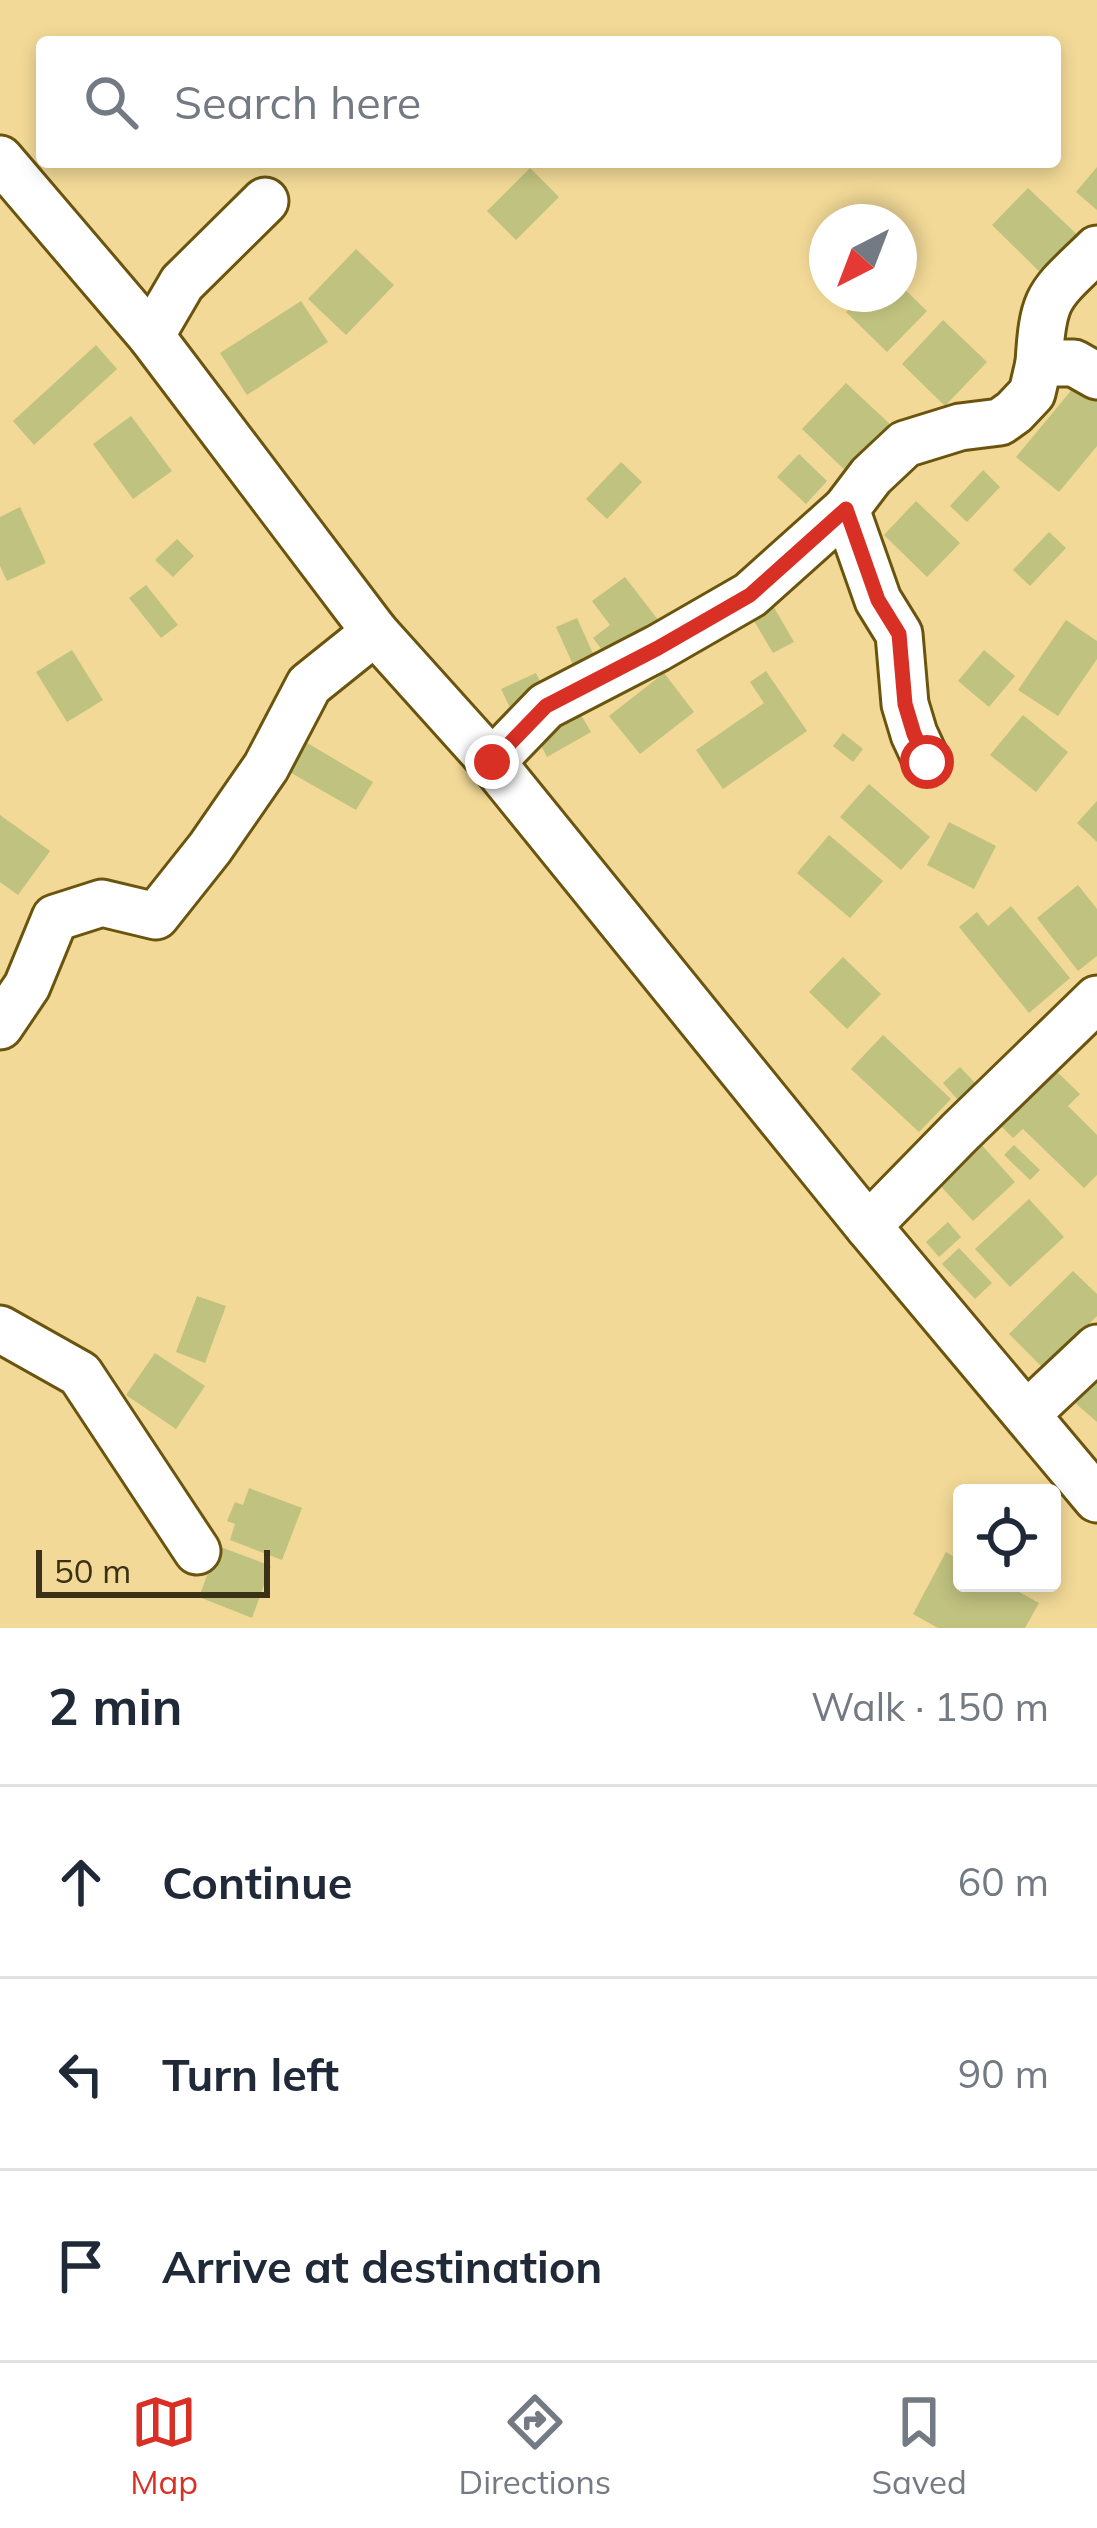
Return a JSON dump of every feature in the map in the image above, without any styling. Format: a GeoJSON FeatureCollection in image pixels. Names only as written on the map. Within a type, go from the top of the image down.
{"type":"FeatureCollection","features":[{"type":"Feature","properties":{"kind":"street"},"geometry":{"type":"LineString","coordinates":[[0,159],[151,336],[376,632],[492,762],[868,1226],[1097,1499]]}},
{"type":"Feature","properties":{"kind":"street"},"geometry":{"type":"LineString","coordinates":[[151,336],[182,284],[265,201]]}},
{"type":"Feature","properties":{"kind":"street"},"geometry":{"type":"LineString","coordinates":[[492,762],[546,706],[750,595],[846,509],[904,444],[1000,422],[1014,412],[1032,393],[1049,297],[1097,249]]}},
{"type":"Feature","properties":{"kind":"street"},"geometry":{"type":"LineString","coordinates":[[1039,363],[1074,363],[1097,376]]}},
{"type":"Feature","properties":{"kind":"street"},"geometry":{"type":"LineString","coordinates":[[846,509],[878,600],[899,634],[905,704],[927,762]]}},
{"type":"Feature","properties":{"kind":"street"},"geometry":{"type":"LineString","coordinates":[[0,1026],[27,986],[55,918],[102,903],[156,916],[266,767],[309,686],[376,632]]}},
{"type":"Feature","properties":{"kind":"street"},"geometry":{"type":"LineString","coordinates":[[868,1226],[1097,999]]}},
{"type":"Feature","properties":{"kind":"street"},"geometry":{"type":"LineString","coordinates":[[0,1329],[80,1374],[197,1551]]}},
{"type":"Feature","properties":{"kind":"street"},"geometry":{"type":"LineString","coordinates":[[1027,1414],[1097,1348]]}},
{"type":"Feature","properties":{"kind":"building"},"geometry":{"type":"Polygon","coordinates":[[[1097,167],[1097,210],[1076,192],[1097,167]]]}},
{"type":"Feature","properties":{"kind":"building"},"geometry":{"type":"Polygon","coordinates":[[[530,168],[559,197],[516,240],[487,211],[530,168]]]}},
{"type":"Feature","properties":{"kind":"building"},"geometry":{"type":"Polygon","coordinates":[[[1028,188],[1085,242],[1048,280],[992,225],[1028,188]]]}},
{"type":"Feature","properties":{"kind":"building"},"geometry":{"type":"Polygon","coordinates":[[[356,249],[394,285],[346,335],[308,299],[356,249]]]}},
{"type":"Feature","properties":{"kind":"building"},"geometry":{"type":"Polygon","coordinates":[[[301,301],[328,342],[247,395],[220,353],[301,301]]]}},
{"type":"Feature","properties":{"kind":"building"},"geometry":{"type":"Polygon","coordinates":[[[917,301],[927,311],[887,352],[846,312],[917,312],[917,301]]]}},
{"type":"Feature","properties":{"kind":"building"},"geometry":{"type":"Polygon","coordinates":[[[943,320],[987,362],[945,406],[902,364],[943,320]]]}},
{"type":"Feature","properties":{"kind":"building"},"geometry":{"type":"Polygon","coordinates":[[[96,345],[117,369],[34,445],[13,421],[96,345]]]}},
{"type":"Feature","properties":{"kind":"building"},"geometry":{"type":"Polygon","coordinates":[[[1079,381],[1097,396],[1097,446],[1059,492],[1016,457],[1079,381]]]}},
{"type":"Feature","properties":{"kind":"building"},"geometry":{"type":"Polygon","coordinates":[[[846,383],[893,427],[849,474],[802,429],[846,383]]]}},
{"type":"Feature","properties":{"kind":"building"},"geometry":{"type":"Polygon","coordinates":[[[131,416],[172,471],[133,499],[93,444],[131,416]]]}},
{"type":"Feature","properties":{"kind":"building"},"geometry":{"type":"Polygon","coordinates":[[[799,454],[827,481],[806,504],[777,477],[799,454]]]}},
{"type":"Feature","properties":{"kind":"building"},"geometry":{"type":"Polygon","coordinates":[[[621,462],[642,482],[607,519],[586,499],[621,462]]]}},
{"type":"Feature","properties":{"kind":"building"},"geometry":{"type":"Polygon","coordinates":[[[983,470],[1000,487],[967,522],[950,506],[983,470]]]}},
{"type":"Feature","properties":{"kind":"building"},"geometry":{"type":"Polygon","coordinates":[[[916,501],[960,543],[927,577],[884,535],[916,501]]]}},
{"type":"Feature","properties":{"kind":"building"},"geometry":{"type":"Polygon","coordinates":[[[20,507],[46,563],[7,581],[0,566],[0,517],[20,507]]]}},
{"type":"Feature","properties":{"kind":"building"},"geometry":{"type":"Polygon","coordinates":[[[1049,532],[1066,548],[1030,586],[1013,570],[1049,532]]]}},
{"type":"Feature","properties":{"kind":"building"},"geometry":{"type":"Polygon","coordinates":[[[177,539],[194,556],[173,577],[155,560],[177,539]]]}},
{"type":"Feature","properties":{"kind":"building"},"geometry":{"type":"Polygon","coordinates":[[[625,577],[662,625],[612,663],[593,638],[610,625],[592,601],[625,577]]]}},
{"type":"Feature","properties":{"kind":"building"},"geometry":{"type":"Polygon","coordinates":[[[146,585],[178,625],[161,638],[129,598],[146,585]]]}},
{"type":"Feature","properties":{"kind":"building"},"geometry":{"type":"Polygon","coordinates":[[[772,604],[794,642],[773,653],[751,616],[772,604]]]}},
{"type":"Feature","properties":{"kind":"building"},"geometry":{"type":"Polygon","coordinates":[[[577,618],[600,669],[579,678],[556,627],[577,618]]]}},
{"type":"Feature","properties":{"kind":"building"},"geometry":{"type":"Polygon","coordinates":[[[1066,620],[1097,641],[1097,659],[1058,716],[1018,690],[1066,620]]]}},
{"type":"Feature","properties":{"kind":"building"},"geometry":{"type":"Polygon","coordinates":[[[72,650],[103,700],[67,722],[36,672],[72,650]]]}},
{"type":"Feature","properties":{"kind":"building"},"geometry":{"type":"Polygon","coordinates":[[[984,650],[1015,676],[989,707],[958,681],[984,650]]]}},
{"type":"Feature","properties":{"kind":"building"},"geometry":{"type":"Polygon","coordinates":[[[766,671],[807,731],[723,789],[696,750],[764,703],[750,682],[766,671]]]}},
{"type":"Feature","properties":{"kind":"building"},"geometry":{"type":"Polygon","coordinates":[[[536,673],[547,696],[512,712],[501,689],[536,673]]]}},
{"type":"Feature","properties":{"kind":"building"},"geometry":{"type":"Polygon","coordinates":[[[664,673],[694,712],[640,754],[609,716],[664,673]]]}},
{"type":"Feature","properties":{"kind":"building"},"geometry":{"type":"Polygon","coordinates":[[[575,705],[591,732],[547,757],[534,732],[575,705]]]}},
{"type":"Feature","properties":{"kind":"building"},"geometry":{"type":"Polygon","coordinates":[[[1023,715],[1068,752],[1036,792],[990,755],[1023,715]]]}},
{"type":"Feature","properties":{"kind":"building"},"geometry":{"type":"Polygon","coordinates":[[[843,733],[863,749],[853,762],[833,746],[843,733]]]}},
{"type":"Feature","properties":{"kind":"building"},"geometry":{"type":"Polygon","coordinates":[[[304,741],[373,782],[356,810],[286,770],[304,741]]]}},
{"type":"Feature","properties":{"kind":"building"},"geometry":{"type":"Polygon","coordinates":[[[869,784],[930,837],[901,870],[840,817],[869,784]]]}},
{"type":"Feature","properties":{"kind":"building"},"geometry":{"type":"Polygon","coordinates":[[[1097,801],[1097,842],[1077,823],[1097,801]]]}},
{"type":"Feature","properties":{"kind":"building"},"geometry":{"type":"Polygon","coordinates":[[[0,815],[50,851],[18,895],[0,882],[0,815]]]}},
{"type":"Feature","properties":{"kind":"building"},"geometry":{"type":"Polygon","coordinates":[[[949,822],[996,846],[974,889],[927,865],[949,822]]]}},
{"type":"Feature","properties":{"kind":"building"},"geometry":{"type":"Polygon","coordinates":[[[829,835],[883,881],[850,918],[797,873],[829,835]]]}},
{"type":"Feature","properties":{"kind":"building"},"geometry":{"type":"Polygon","coordinates":[[[1078,885],[1097,909],[1097,956],[1078,971],[1037,918],[1078,885]]]}},
{"type":"Feature","properties":{"kind":"building"},"geometry":{"type":"Polygon","coordinates":[[[1011,906],[1070,978],[1029,1013],[959,927],[977,912],[988,926],[1011,906]]]}},
{"type":"Feature","properties":{"kind":"building"},"geometry":{"type":"Polygon","coordinates":[[[843,957],[881,994],[847,1029],[809,992],[843,957]]]}},
{"type":"Feature","properties":{"kind":"building"},"geometry":{"type":"Polygon","coordinates":[[[883,1035],[951,1099],[919,1132],[851,1069],[883,1035]]]}},
{"type":"Feature","properties":{"kind":"building"},"geometry":{"type":"Polygon","coordinates":[[[960,1067],[977,1085],[958,1100],[943,1083],[960,1067]]]}},
{"type":"Feature","properties":{"kind":"building"},"geometry":{"type":"Polygon","coordinates":[[[1052,1067],[1080,1094],[1068,1106],[1097,1135],[1097,1175],[1084,1188],[1023,1129],[1013,1138],[997,1122],[1052,1067]]]}},
{"type":"Feature","properties":{"kind":"building"},"geometry":{"type":"Polygon","coordinates":[[[978,1141],[1015,1182],[973,1221],[935,1180],[978,1141]]]}},
{"type":"Feature","properties":{"kind":"building"},"geometry":{"type":"Polygon","coordinates":[[[1014,1145],[1040,1170],[1030,1180],[1004,1155],[1014,1145]]]}},
{"type":"Feature","properties":{"kind":"building"},"geometry":{"type":"Polygon","coordinates":[[[1029,1199],[1064,1237],[1010,1287],[975,1249],[1029,1199]]]}},
{"type":"Feature","properties":{"kind":"building"},"geometry":{"type":"Polygon","coordinates":[[[948,1222],[961,1237],[939,1257],[926,1242],[948,1222]]]}},
{"type":"Feature","properties":{"kind":"building"},"geometry":{"type":"Polygon","coordinates":[[[959,1248],[992,1283],[975,1299],[942,1264],[959,1248]]]}},
{"type":"Feature","properties":{"kind":"building"},"geometry":{"type":"Polygon","coordinates":[[[1073,1271],[1097,1294],[1097,1316],[1044,1369],[1009,1334],[1073,1271]]]}},
{"type":"Feature","properties":{"kind":"building"},"geometry":{"type":"Polygon","coordinates":[[[197,1296],[226,1306],[205,1363],[176,1352],[197,1296]]]}},
{"type":"Feature","properties":{"kind":"building"},"geometry":{"type":"Polygon","coordinates":[[[155,1353],[205,1386],[176,1429],[126,1395],[155,1353]]]}},
{"type":"Feature","properties":{"kind":"building"},"geometry":{"type":"Polygon","coordinates":[[[1097,1359],[1097,1422],[1066,1395],[1097,1359]]]}},
{"type":"Feature","properties":{"kind":"building"},"geometry":{"type":"Polygon","coordinates":[[[249,1488],[302,1508],[282,1560],[230,1540],[235,1524],[227,1521],[235,1502],[243,1505],[249,1488]]]}},
{"type":"Feature","properties":{"kind":"building"},"geometry":{"type":"Polygon","coordinates":[[[218,1546],[271,1566],[252,1618],[199,1597],[218,1546]]]}},
{"type":"Feature","properties":{"kind":"building"},"geometry":{"type":"Polygon","coordinates":[[[946,1552],[953,1556],[953,1592],[1019,1592],[1039,1603],[1025,1628],[938,1628],[913,1614],[946,1552]]]}},
{"type":"Feature","properties":{"kind":"route"},"geometry":{"type":"LineString","coordinates":[[492,762],[546,706],[750,595],[846,509],[878,600],[899,634],[905,704],[927,762]]}}]}
